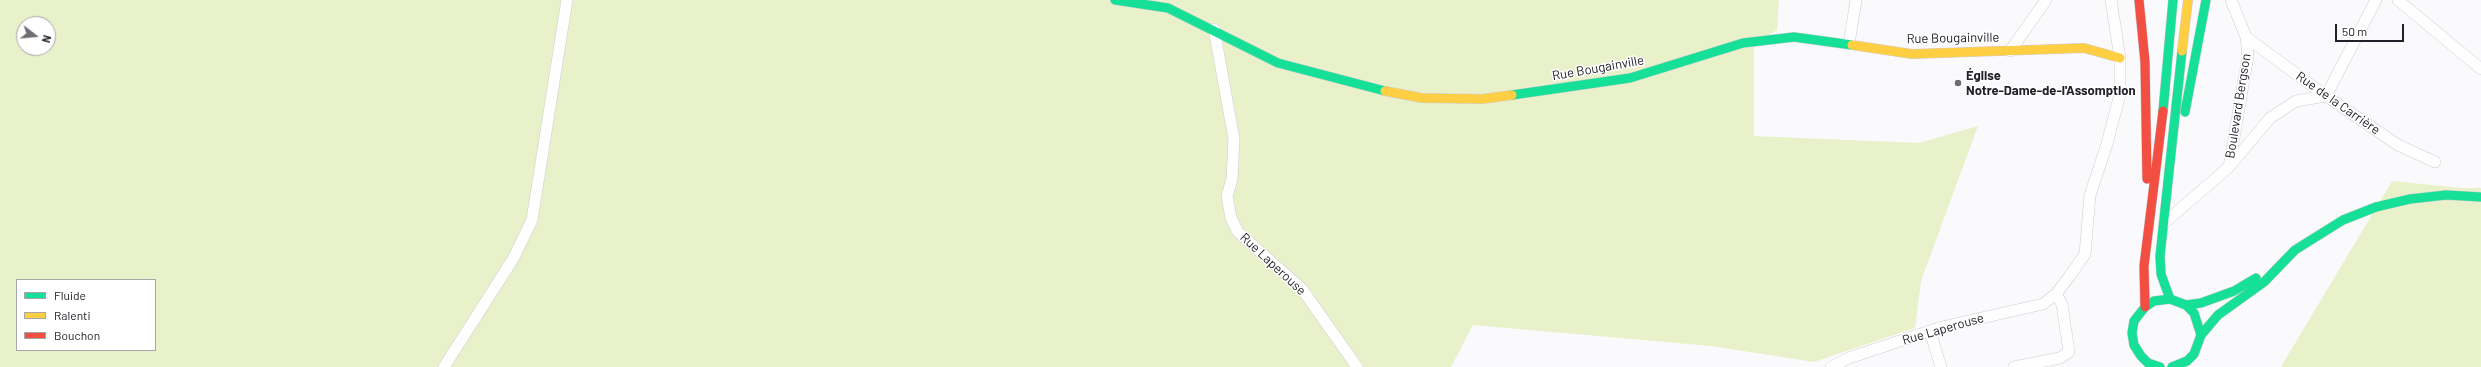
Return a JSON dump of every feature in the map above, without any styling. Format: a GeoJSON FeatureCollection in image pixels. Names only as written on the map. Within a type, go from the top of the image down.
{"type":"FeatureCollection","features":[{"type":"Feature","properties":{"kind":"main road","name":"Rue Bougainville"},"geometry":{"type":"LineString","coordinates":[[1115,0],[1168,8],[1278,63],[1398,94],[1447,98],[1482,99],[1630,78],[1707,52],[1755,40],[1794,37],[1912,54],[2084,48],[2120,58]]}},
{"type":"Feature","properties":{"kind":"main road"},"geometry":{"type":"LineString","coordinates":[[2139,0],[2145,62],[2148,228]]}},
{"type":"Feature","properties":{"kind":"main road"},"geometry":{"type":"LineString","coordinates":[[2145,306],[2144,266],[2160,139],[2172,0]]}},
{"type":"Feature","properties":{"kind":"main road"},"geometry":{"type":"LineString","coordinates":[[2170,299],[2160,265],[2188,0]]}},
{"type":"Feature","properties":{"kind":"main road"},"geometry":{"type":"LineString","coordinates":[[2164,223],[2206,0]]}},
{"type":"Feature","properties":{"kind":"main road"},"geometry":{"type":"LineString","coordinates":[[2186,305],[2201,303],[2234,291],[2287,257],[2313,237],[2343,220],[2376,207],[2410,199],[2446,195],[2481,198]]}},
{"type":"Feature","properties":{"kind":"main road"},"geometry":{"type":"LineString","coordinates":[[2172,367],[2187,361],[2194,354],[2201,335],[2218,315],[2264,282],[2287,257]]}},
{"type":"Feature","properties":{"kind":"main road"},"geometry":{"type":"LineString","coordinates":[[2160,367],[2148,363],[2134,346],[2132,333],[2134,321],[2145,306],[2154,301],[2170,299],[2186,305],[2194,313],[2199,324],[2201,335]]}},
{"type":"Feature","properties":{"kind":"main road"},"geometry":{"type":"LineString","coordinates":[[2140,367],[2141,356]]}},
{"type":"Feature","properties":{"kind":"street"},"geometry":{"type":"LineString","coordinates":[[444,367],[513,259],[532,220],[567,0]]}},
{"type":"Feature","properties":{"kind":"street"},"geometry":{"type":"LineString","coordinates":[[1849,44],[1856,0]]}},
{"type":"Feature","properties":{"kind":"street"},"geometry":{"type":"LineString","coordinates":[[2010,51],[2046,0]]}},
{"type":"Feature","properties":{"kind":"street"},"geometry":{"type":"LineString","coordinates":[[2014,367],[2060,358],[2069,352],[2062,304],[2056,294],[2085,254],[2090,194],[2118,106],[2120,58],[2111,0]]}},
{"type":"Feature","properties":{"kind":"street","name":"Boulevard Bergson"},"geometry":{"type":"LineString","coordinates":[[2229,167],[2248,56],[2246,37],[2231,0]]}},
{"type":"Feature","properties":{"kind":"street"},"geometry":{"type":"LineString","coordinates":[[2164,223],[2229,167],[2270,118],[2286,106],[2304,99],[2326,96],[2376,0]]}},
{"type":"Feature","properties":{"kind":"street"},"geometry":{"type":"LineString","coordinates":[[2398,0],[2481,69]]}},
{"type":"Feature","properties":{"kind":"street","name":"Rue Laperouse"},"geometry":{"type":"LineString","coordinates":[[1214,30],[1234,139],[1232,172],[1227,196],[1231,218],[1238,232],[1302,289],[1357,367]]}},
{"type":"Feature","properties":{"kind":"street","name":"Rue de la Carrière"},"geometry":{"type":"LineString","coordinates":[[2246,37],[2326,96],[2398,145],[2435,162]]}},
{"type":"Feature","properties":{"kind":"street","name":"Rue Laperouse"},"geometry":{"type":"LineString","coordinates":[[1831,367],[1849,358],[1930,331],[2043,304],[2056,294]]}},
{"type":"Feature","properties":{"kind":"street"},"geometry":{"type":"LineString","coordinates":[[1930,331],[1941,367]]}},
{"type":"Feature","properties":{"kind":"green space"},"geometry":{"type":"Polygon","coordinates":[[[0,0],[1779,0],[1777,30],[1754,44],[1754,136],[1919,143],[1978,126],[1921,281],[1915,328],[1814,362],[1711,346],[1473,325],[1451,367],[0,367],[0,0]]]}},
{"type":"Feature","properties":{"kind":"green space"},"geometry":{"type":"Polygon","coordinates":[[[2392,181],[2462,188],[2481,188],[2481,367],[2281,367],[2392,181]]]}},
{"type":"Feature","properties":{"kind":"traffic: fast"},"geometry":{"type":"LineString","coordinates":[[1115,0],[1168,8],[1278,63],[1385,91]]}},
{"type":"Feature","properties":{"kind":"traffic: fast"},"geometry":{"type":"LineString","coordinates":[[2163,111],[2173,0]]}},
{"type":"Feature","properties":{"kind":"traffic: fast"},"geometry":{"type":"LineString","coordinates":[[2185,112],[2206,0]]}},
{"type":"Feature","properties":{"kind":"traffic: fast"},"geometry":{"type":"LineString","coordinates":[[1512,95],[1630,78],[1743,43],[1794,37],[1852,45]]}},
{"type":"Feature","properties":{"kind":"traffic: fast"},"geometry":{"type":"LineString","coordinates":[[2170,299],[2161,274],[2160,256],[2182,51]]}},
{"type":"Feature","properties":{"kind":"traffic: fast"},"geometry":{"type":"LineString","coordinates":[[2201,335],[2218,315],[2264,282],[2295,250],[2343,220],[2376,207],[2410,199],[2446,195],[2481,197]]}},
{"type":"Feature","properties":{"kind":"traffic: fast"},"geometry":{"type":"LineString","coordinates":[[2186,305],[2201,303],[2234,291],[2256,278]]}},
{"type":"Feature","properties":{"kind":"traffic: fast"},"geometry":{"type":"LineString","coordinates":[[2160,367],[2148,363],[2141,356],[2134,345],[2132,333],[2134,321],[2145,307],[2154,301],[2170,299],[2186,305],[2194,313],[2201,335],[2194,354],[2187,361],[2172,367]]}},
{"type":"Feature","properties":{"kind":"traffic: slow"},"geometry":{"type":"LineString","coordinates":[[2182,51],[2188,0]]}},
{"type":"Feature","properties":{"kind":"traffic: slow"},"geometry":{"type":"LineString","coordinates":[[1852,45],[1912,54],[2084,48],[2120,58]]}},
{"type":"Feature","properties":{"kind":"traffic: slow"},"geometry":{"type":"LineString","coordinates":[[1385,91],[1422,98],[1482,99],[1512,95]]}},
{"type":"Feature","properties":{"kind":"traffic: jam"},"geometry":{"type":"LineString","coordinates":[[2139,0],[2145,62],[2147,179]]}},
{"type":"Feature","properties":{"kind":"traffic: jam"},"geometry":{"type":"LineString","coordinates":[[2145,307],[2144,266],[2163,111]]}},
{"type":"Feature","properties":{"kind":"place","name":"Église Notre-Dame-de-l'Assomption"},"geometry":{"type":"Point","coordinates":[1958,83]}}]}
